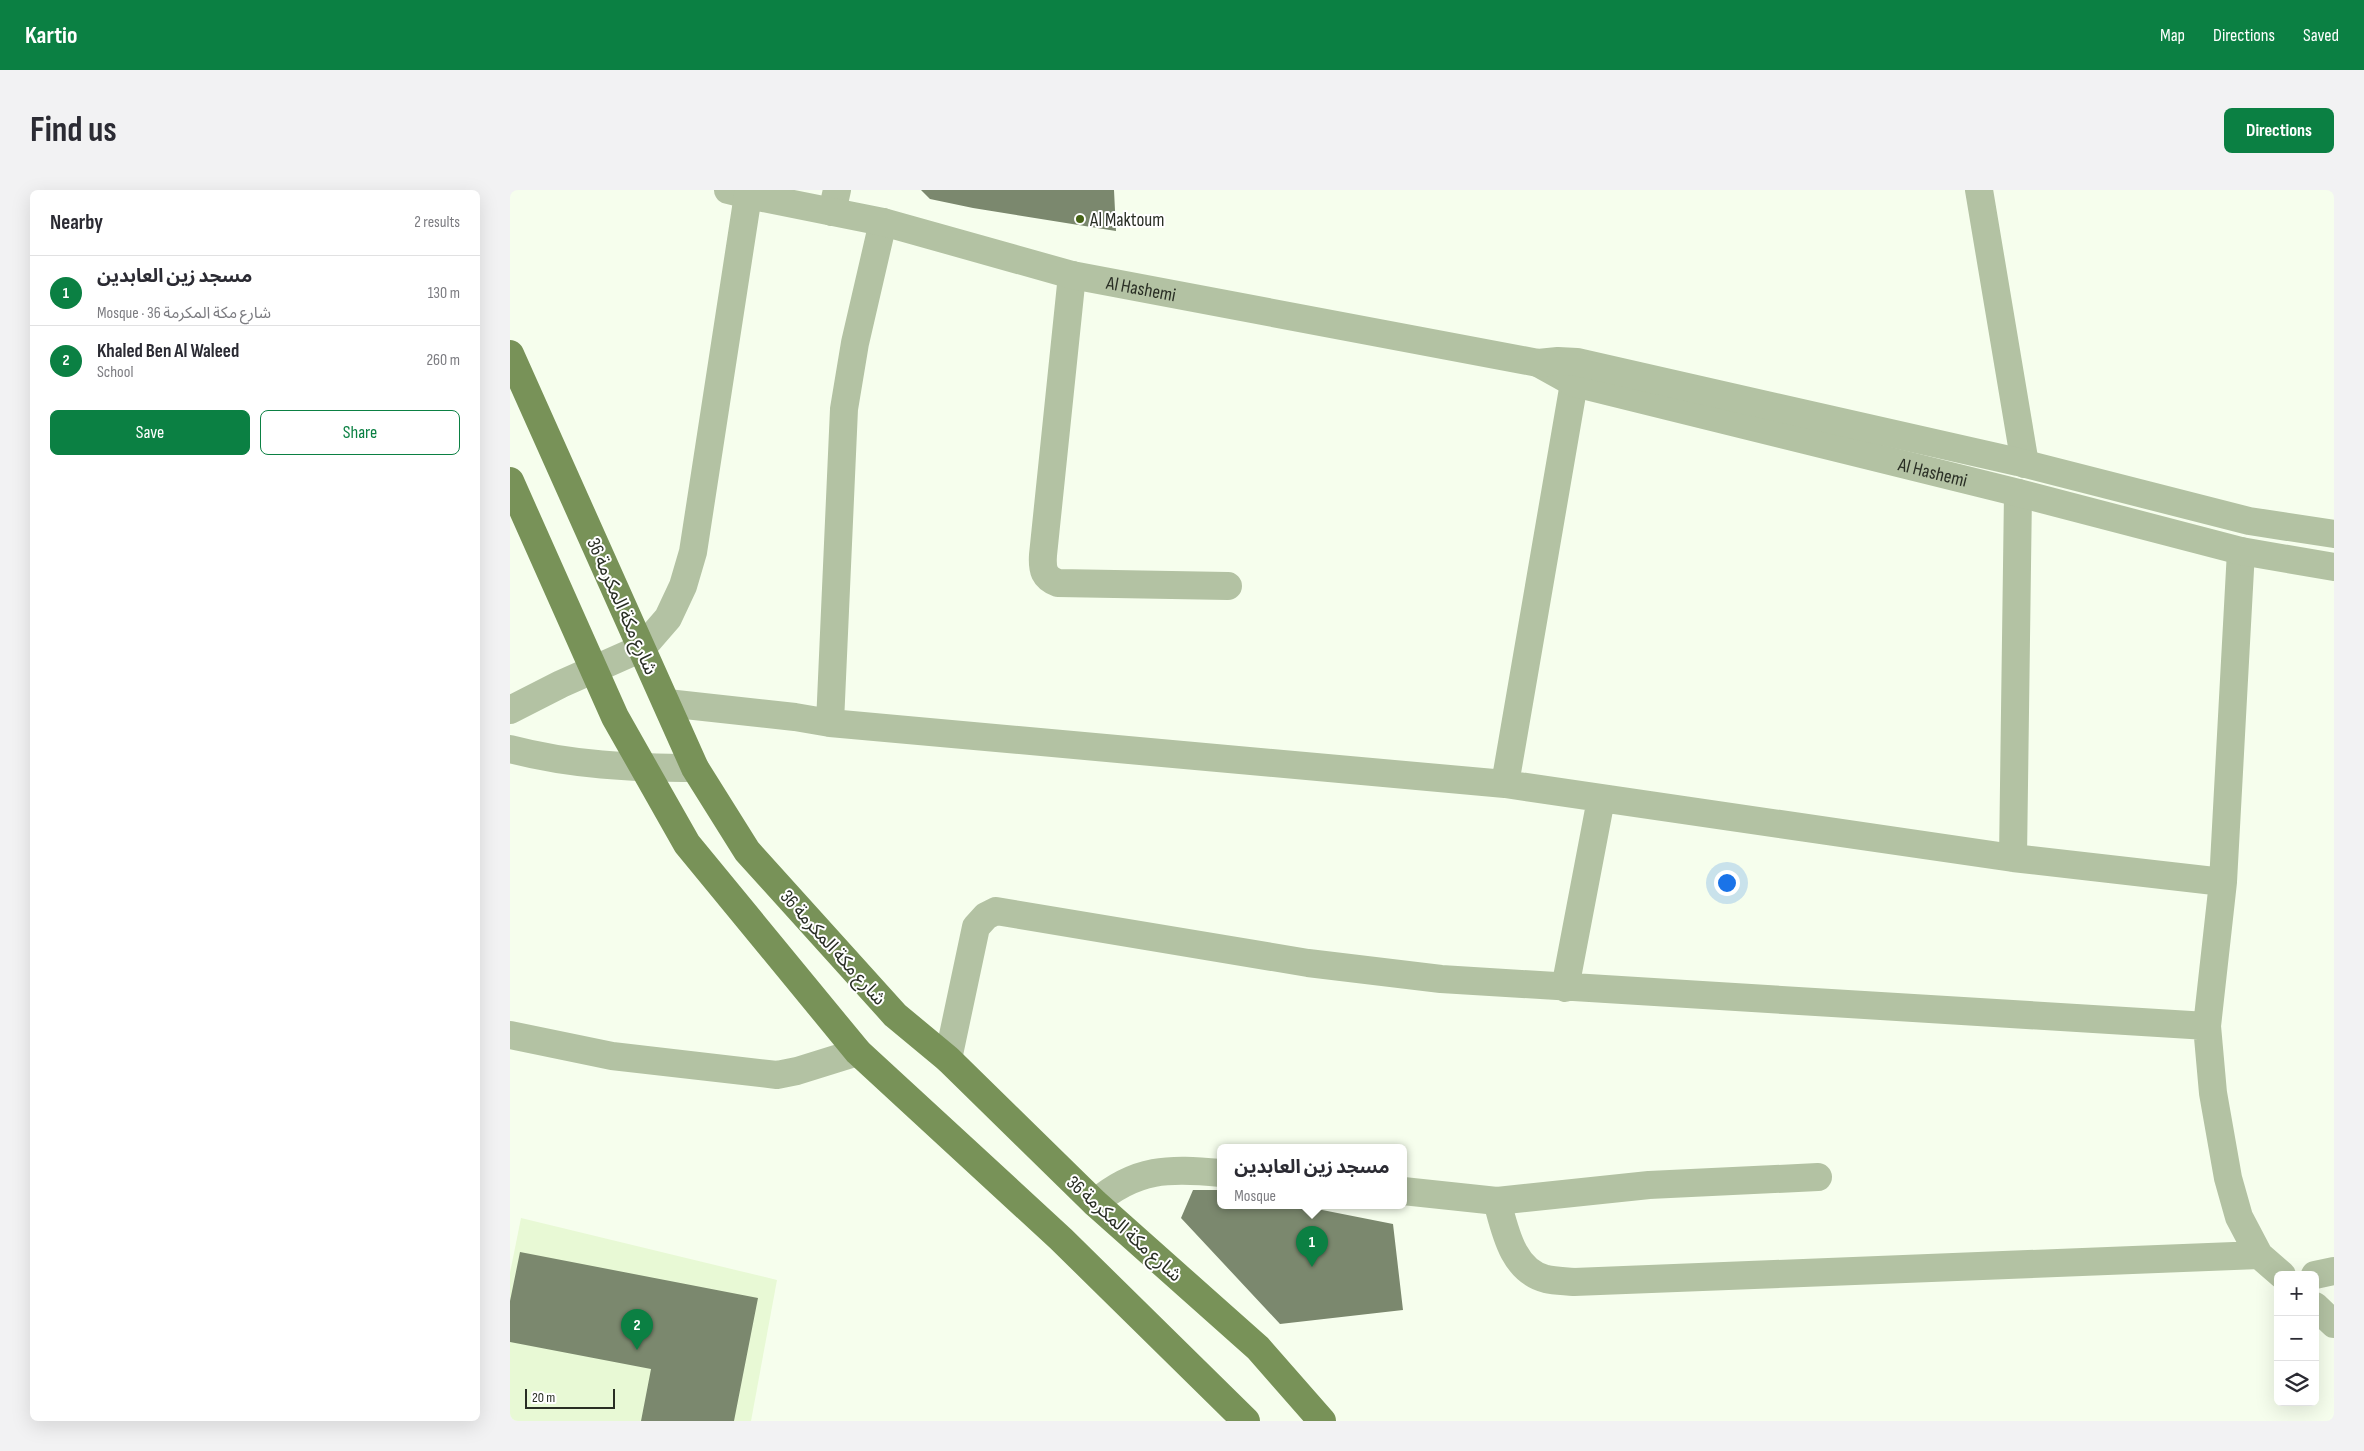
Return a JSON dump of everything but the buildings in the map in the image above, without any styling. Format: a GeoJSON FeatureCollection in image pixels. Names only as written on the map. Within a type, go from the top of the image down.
{"type":"FeatureCollection","features":[{"type":"Feature","properties":{"kind":"main road","name":"شارع مكة المكرمة 36"},"geometry":{"type":"LineString","coordinates":[[510,354],[695,768],[747,850],[895,1015],[948,1059],[1095,1203],[1258,1348],[1322,1421]]}},
{"type":"Feature","properties":{"kind":"main road"},"geometry":{"type":"LineString","coordinates":[[510,480],[593,671],[643,768],[687,844],[858,1052],[1061,1239],[1246,1421]]}},
{"type":"Feature","properties":{"kind":"street"},"geometry":{"type":"LineString","coordinates":[[1979,190],[2026,464]]}},
{"type":"Feature","properties":{"kind":"street"},"geometry":{"type":"LineString","coordinates":[[510,710],[642,648],[668,618],[683,586],[693,552],[738,192]]}},
{"type":"Feature","properties":{"kind":"street","name":"Al Hashemi"},"geometry":{"type":"LineString","coordinates":[[738,192],[834,201],[883,222],[1072,275],[1538,363],[1577,362],[2026,464],[2249,521],[2334,534]]}},
{"type":"Feature","properties":{"kind":"street"},"geometry":{"type":"LineString","coordinates":[[830,723],[844,409],[855,343],[883,222]]}},
{"type":"Feature","properties":{"kind":"street"},"geometry":{"type":"LineString","coordinates":[[1072,275],[1043,555],[1044,573],[1048,580],[1058,583],[1228,586]]}},
{"type":"Feature","properties":{"kind":"street","name":"Al Hashemi"},"geometry":{"type":"LineString","coordinates":[[1538,363],[1574,383],[2018,493],[2241,551],[2334,566]]}},
{"type":"Feature","properties":{"kind":"street"},"geometry":{"type":"LineString","coordinates":[[1505,784],[1574,383]]}},
{"type":"Feature","properties":{"kind":"street"},"geometry":{"type":"LineString","coordinates":[[2014,858],[2018,493]]}},
{"type":"Feature","properties":{"kind":"street"},"geometry":{"type":"LineString","coordinates":[[2241,551],[2223,882],[2207,1026],[2214,1093],[2228,1178],[2239,1217],[2259,1255],[2277,1271]]}},
{"type":"Feature","properties":{"kind":"street"},"geometry":{"type":"LineString","coordinates":[[667,703],[795,717],[830,723],[1505,784],[2014,858],[2223,882]]}},
{"type":"Feature","properties":{"kind":"street"},"geometry":{"type":"LineString","coordinates":[[510,749],[584,764],[643,768],[695,768]]}},
{"type":"Feature","properties":{"kind":"street"},"geometry":{"type":"LineString","coordinates":[[1565,988],[1601,799]]}},
{"type":"Feature","properties":{"kind":"street"},"geometry":{"type":"LineString","coordinates":[[948,1059],[976,927],[986,916],[996,911],[1308,963],[1441,979],[2207,1026]]}},
{"type":"Feature","properties":{"kind":"street"},"geometry":{"type":"LineString","coordinates":[[510,1035],[612,1056],[776,1075],[797,1072],[858,1052]]}},
{"type":"Feature","properties":{"kind":"street"},"geometry":{"type":"LineString","coordinates":[[1095,1203],[1113,1187],[1140,1176],[1159,1171],[1217,1173]]}},
{"type":"Feature","properties":{"kind":"street"},"geometry":{"type":"LineString","coordinates":[[1407,1191],[1497,1201],[1649,1185],[1818,1177]]}},
{"type":"Feature","properties":{"kind":"street"},"geometry":{"type":"LineString","coordinates":[[1497,1201],[1507,1238],[1523,1267],[1545,1278],[1574,1282],[2259,1255]]}},
{"type":"Feature","properties":{"kind":"street"},"geometry":{"type":"LineString","coordinates":[[2319,1274],[2334,1271]]}},
{"type":"Feature","properties":{"kind":"street"},"geometry":{"type":"LineString","coordinates":[[2319,1310],[2334,1324]]}},
{"type":"Feature","properties":{"kind":"shaded area"},"geometry":{"type":"Polygon","coordinates":[[[521,1218],[777,1280],[751,1421],[510,1421],[510,1273],[521,1218]]]}},
{"type":"Feature","properties":{"kind":"place","name":"Al Maktoum"},"geometry":{"type":"Point","coordinates":[1080,219]}},
{"type":"Feature","properties":{"kind":"place","name":"مسجد زين العابدين"},"geometry":{"type":"Point","coordinates":[1312,1267]}},
{"type":"Feature","properties":{"kind":"place","name":"Khaled Ben Al Waleed"},"geometry":{"type":"Point","coordinates":[637,1350]}}]}
